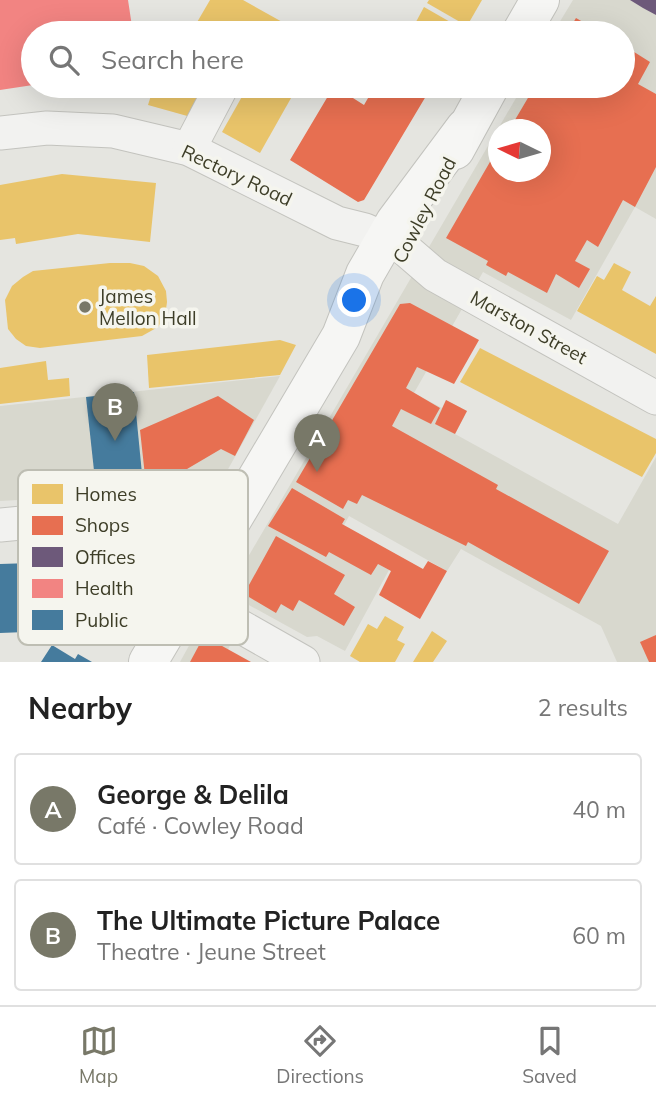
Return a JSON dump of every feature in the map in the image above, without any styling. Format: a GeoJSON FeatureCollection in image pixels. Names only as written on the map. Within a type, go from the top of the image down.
{"type":"FeatureCollection","features":[{"type":"Feature","properties":{"kind":"main road"},"geometry":{"type":"LineString","coordinates":[[528,21],[540,0]]}},
{"type":"Feature","properties":{"kind":"main road","name":"Cowley Road"},"geometry":{"type":"LineString","coordinates":[[248,492],[349,320],[385,283],[395,244],[417,232],[465,128],[483,98]]}},
{"type":"Feature","properties":{"kind":"main road","name":"Cowley Road"},"geometry":{"type":"LineString","coordinates":[[148,662],[158,645]]}},
{"type":"Feature","properties":{"kind":"street"},"geometry":{"type":"LineString","coordinates":[[189,149],[216,98]]}},
{"type":"Feature","properties":{"kind":"street","name":"Rectory Road"},"geometry":{"type":"LineString","coordinates":[[0,133],[47,128],[113,131],[189,149],[337,223],[365,230],[395,244]]}},
{"type":"Feature","properties":{"kind":"street","name":"Marston Street"},"geometry":{"type":"LineString","coordinates":[[395,244],[435,275],[656,398]]}},
{"type":"Feature","properties":{"kind":"street"},"geometry":{"type":"LineString","coordinates":[[0,525],[18,523]]}},
{"type":"Feature","properties":{"kind":"street"},"geometry":{"type":"LineString","coordinates":[[248,631],[303,662]]}},
{"type":"Feature","properties":{"kind":"shaded area"},"geometry":{"type":"Polygon","coordinates":[[[573,0],[656,0],[656,219],[635,207],[571,320],[483,272],[414,393],[442,408],[446,400],[467,411],[455,434],[618,524],[656,457],[656,662],[617,662],[601,626],[461,549],[447,571],[349,516],[336,540],[389,570],[345,651],[317,636],[307,637],[248,605],[248,557],[488,146],[488,182],[551,182],[551,119],[504,119],[516,98],[635,98],[635,21],[560,21],[573,0]]]}},
{"type":"Feature","properties":{"kind":"shaded area"},"geometry":{"type":"Polygon","coordinates":[[[280,376],[228,470],[18,470],[18,500],[0,501],[0,406],[280,376]]]}},
{"type":"Feature","properties":{"kind":"shaded area"},"geometry":{"type":"Polygon","coordinates":[[[189,645],[230,645],[222,662],[180,662],[189,645]]]}},
{"type":"Feature","properties":{"kind":"building: Homes"},"geometry":{"type":"Polygon","coordinates":[[[210,0],[243,0],[281,21],[198,21],[210,0]]]}},
{"type":"Feature","properties":{"kind":"building: Homes"},"geometry":{"type":"Polygon","coordinates":[[[429,0],[482,0],[470,21],[458,21],[427,3],[429,0]]]}},
{"type":"Feature","properties":{"kind":"building: Homes"},"geometry":{"type":"Polygon","coordinates":[[[424,7],[448,21],[416,21],[424,7]]]}},
{"type":"Feature","properties":{"kind":"building: Homes"},"geometry":{"type":"Polygon","coordinates":[[[150,98],[204,98],[198,119],[148,105],[150,98]]]}},
{"type":"Feature","properties":{"kind":"building: Homes"},"geometry":{"type":"Polygon","coordinates":[[[241,98],[291,98],[260,153],[222,132],[241,98]]]}},
{"type":"Feature","properties":{"kind":"building: Homes"},"geometry":{"type":"Polygon","coordinates":[[[62,174],[156,183],[150,242],[78,234],[16,244],[15,238],[0,240],[0,185],[62,174]]]}},
{"type":"Feature","properties":{"kind":"building: Homes","name":"James Mellon Hall"},"geometry":{"type":"Polygon","coordinates":[[[110,263],[144,266],[158,276],[166,291],[167,302],[165,317],[158,327],[142,336],[40,348],[26,346],[8,329],[5,300],[12,286],[23,277],[33,271],[110,263]]]}},
{"type":"Feature","properties":{"kind":"building: Homes"},"geometry":{"type":"Polygon","coordinates":[[[614,263],[631,272],[622,290],[650,306],[656,296],[656,354],[577,311],[597,276],[604,280],[614,263]]]}},
{"type":"Feature","properties":{"kind":"building: Homes"},"geometry":{"type":"Polygon","coordinates":[[[280,340],[296,345],[280,375],[149,388],[147,355],[280,340]]]}},
{"type":"Feature","properties":{"kind":"building: Homes"},"geometry":{"type":"Polygon","coordinates":[[[480,348],[656,439],[656,453],[642,477],[460,382],[480,348]]]}},
{"type":"Feature","properties":{"kind":"building: Homes"},"geometry":{"type":"Polygon","coordinates":[[[46,361],[48,380],[69,378],[70,396],[0,404],[0,368],[46,361]]]}},
{"type":"Feature","properties":{"kind":"building: Homes"},"geometry":{"type":"Polygon","coordinates":[[[385,616],[404,627],[397,640],[405,644],[395,662],[360,662],[350,656],[368,624],[377,629],[385,616]]]}},
{"type":"Feature","properties":{"kind":"building: Homes"},"geometry":{"type":"Polygon","coordinates":[[[432,631],[447,641],[433,662],[413,662],[432,631]]]}},
{"type":"Feature","properties":{"kind":"building: Shops"},"geometry":{"type":"Polygon","coordinates":[[[635,53],[650,62],[638,84],[656,94],[656,167],[635,207],[623,200],[598,247],[587,240],[575,261],[590,269],[579,288],[556,274],[547,293],[508,272],[506,276],[486,265],[488,261],[446,238],[488,165],[488,182],[551,182],[551,119],[516,119],[528,98],[635,98],[635,53]]]}},
{"type":"Feature","properties":{"kind":"building: Shops"},"geometry":{"type":"Polygon","coordinates":[[[327,98],[353,98],[364,105],[368,98],[425,98],[364,200],[358,202],[290,160],[327,98]]]}},
{"type":"Feature","properties":{"kind":"building: Shops"},"geometry":{"type":"Polygon","coordinates":[[[410,303],[479,340],[454,384],[417,367],[406,388],[440,408],[431,424],[401,409],[392,426],[498,485],[496,489],[609,551],[579,604],[468,542],[466,546],[362,495],[357,504],[348,500],[343,509],[296,482],[400,304],[410,303]]]}},
{"type":"Feature","properties":{"kind":"building: Shops"},"geometry":{"type":"Polygon","coordinates":[[[218,396],[254,420],[235,456],[221,449],[187,470],[144,470],[140,430],[218,396]]]}},
{"type":"Feature","properties":{"kind":"building: Shops"},"geometry":{"type":"Polygon","coordinates":[[[446,400],[467,411],[455,434],[435,424],[446,400]]]}},
{"type":"Feature","properties":{"kind":"building: Shops"},"geometry":{"type":"Polygon","coordinates":[[[292,488],[345,519],[342,524],[423,569],[428,561],[447,571],[420,619],[379,595],[391,571],[378,564],[371,575],[329,552],[326,557],[268,526],[292,488]]]}},
{"type":"Feature","properties":{"kind":"building: Shops"},"geometry":{"type":"Polygon","coordinates":[[[276,536],[345,575],[334,594],[355,607],[344,626],[299,600],[293,611],[281,604],[276,613],[248,596],[248,587],[276,536]]]}},
{"type":"Feature","properties":{"kind":"building: Shops"},"geometry":{"type":"Polygon","coordinates":[[[656,635],[656,662],[649,662],[640,642],[656,635]]]}},
{"type":"Feature","properties":{"kind":"building: Shops"},"geometry":{"type":"Polygon","coordinates":[[[199,645],[220,645],[251,662],[190,662],[199,645]]]}},
{"type":"Feature","properties":{"kind":"building: Offices"},"geometry":{"type":"Polygon","coordinates":[[[630,0],[656,0],[656,15],[643,8],[630,0]]]}},
{"type":"Feature","properties":{"kind":"building: Health"},"geometry":{"type":"Polygon","coordinates":[[[0,0],[128,0],[131,21],[21,21],[21,87],[0,90],[0,0]]]}},
{"type":"Feature","properties":{"kind":"building: Public"},"geometry":{"type":"Polygon","coordinates":[[[134,392],[142,470],[94,470],[86,397],[134,392]]]}},
{"type":"Feature","properties":{"kind":"building: Public"},"geometry":{"type":"Polygon","coordinates":[[[18,563],[18,632],[0,633],[0,564],[18,563]]]}},
{"type":"Feature","properties":{"kind":"building: Public"},"geometry":{"type":"Polygon","coordinates":[[[52,645],[75,659],[78,654],[92,662],[41,662],[52,645]]]}},
{"type":"Feature","properties":{"kind":"place","name":"James Mellon Hall"},"geometry":{"type":"Point","coordinates":[85,307]}},
{"type":"Feature","properties":{"kind":"place","name":"The Ultimate Picture Palace"},"geometry":{"type":"Point","coordinates":[115,441]}},
{"type":"Feature","properties":{"kind":"place","name":"George & Delila"},"geometry":{"type":"Point","coordinates":[317,472]}}]}
